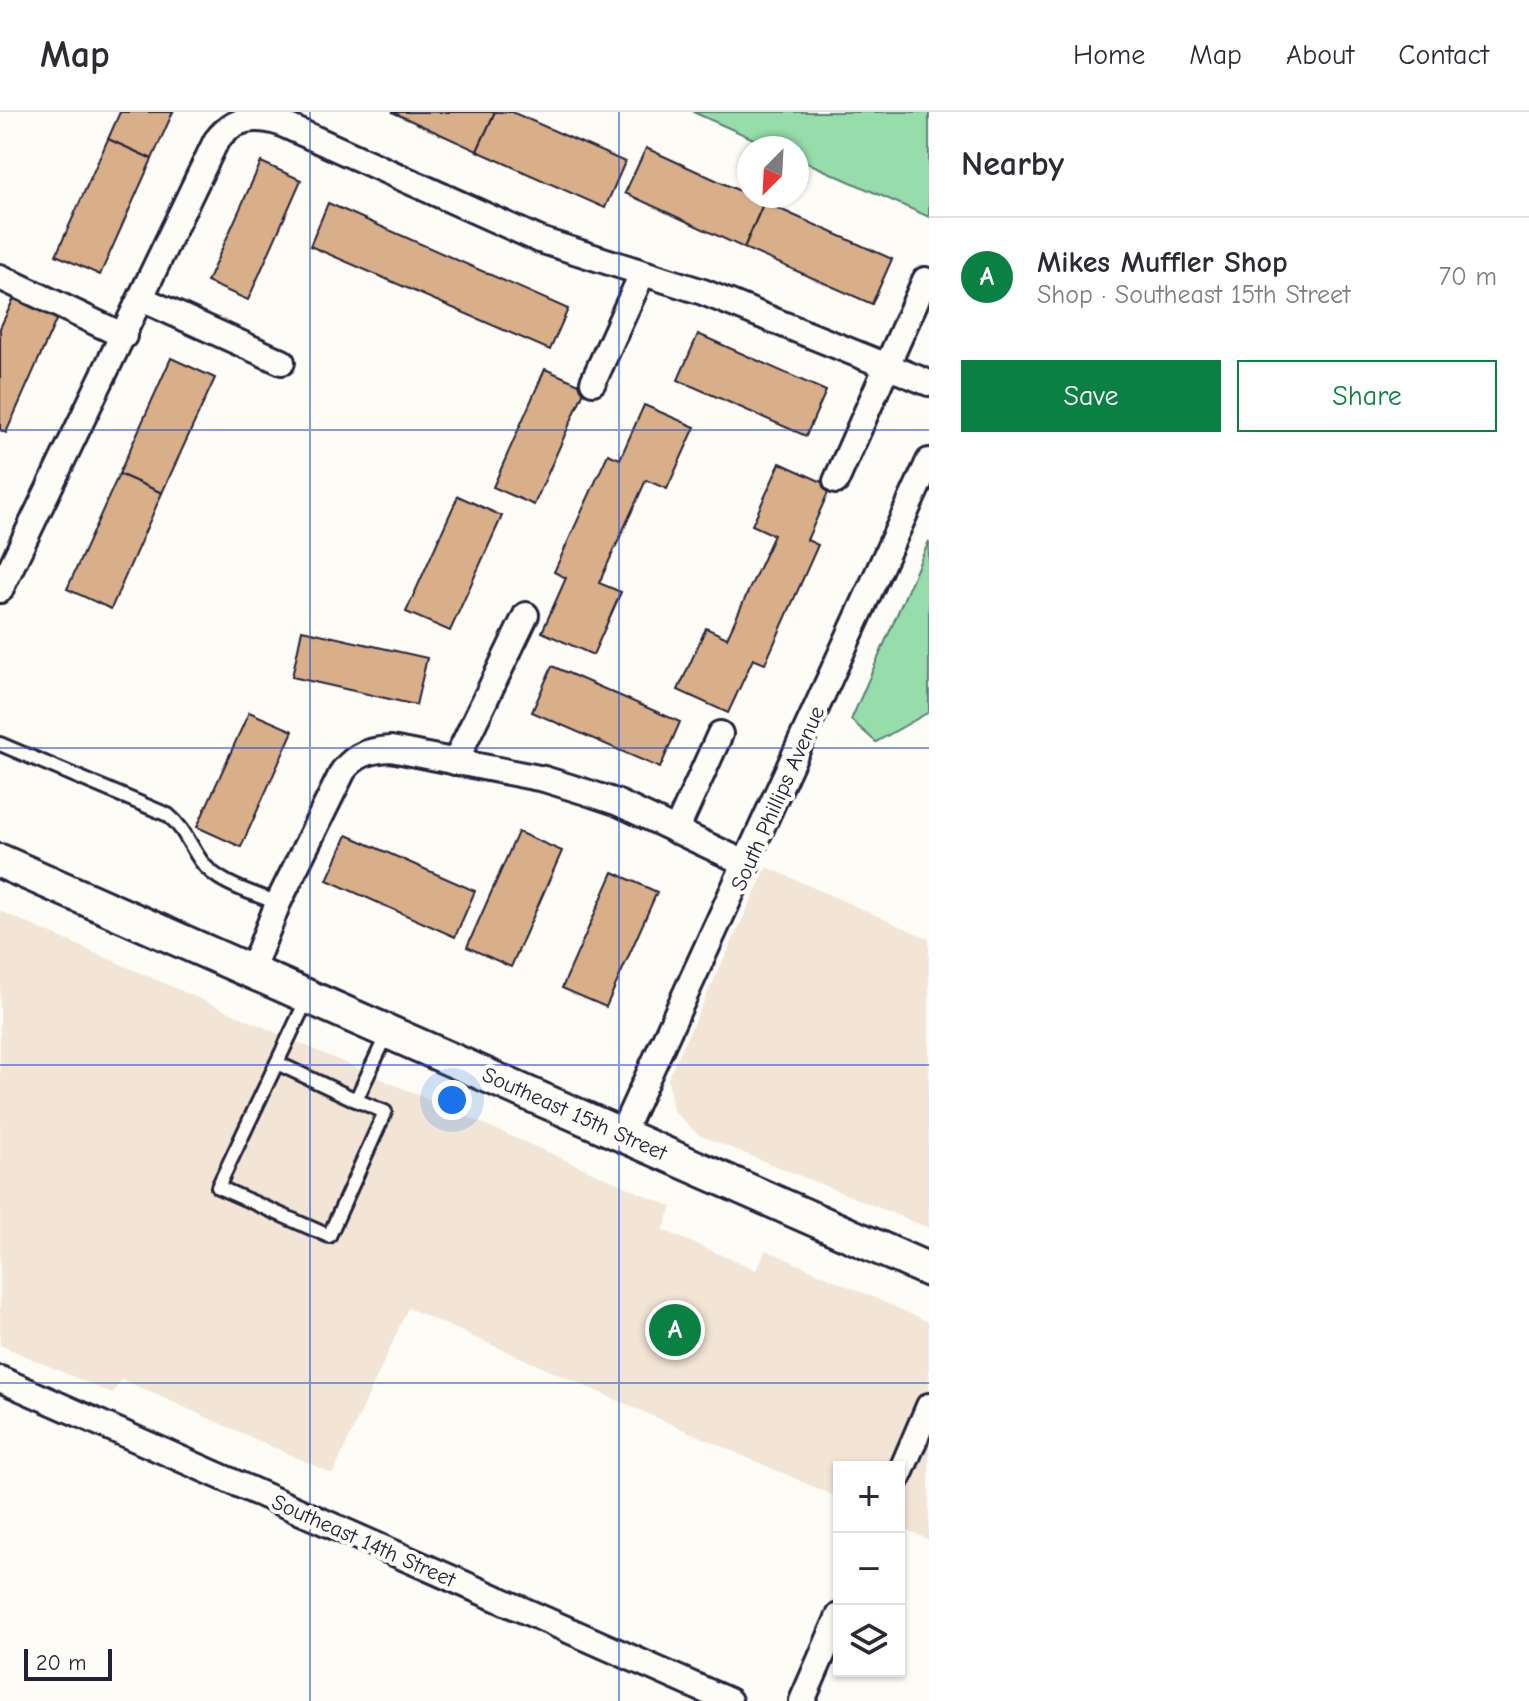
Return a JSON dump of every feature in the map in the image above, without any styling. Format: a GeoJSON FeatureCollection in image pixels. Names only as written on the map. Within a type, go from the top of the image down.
{"type":"FeatureCollection","features":[{"type":"Feature","properties":{"kind":"main road","name":"Southeast 15th Street"},"geometry":{"type":"LineString","coordinates":[[0,861],[929,1270]]}},
{"type":"Feature","properties":{"kind":"street"},"geometry":{"type":"LineString","coordinates":[[0,590],[223,132],[240,121],[254,117],[300,121],[540,240],[703,292],[929,383]]}},
{"type":"Feature","properties":{"kind":"street"},"geometry":{"type":"LineString","coordinates":[[593,382],[642,274]]}},
{"type":"Feature","properties":{"kind":"street"},"geometry":{"type":"LineString","coordinates":[[0,277],[124,336]]}},
{"type":"Feature","properties":{"kind":"street"},"geometry":{"type":"LineString","coordinates":[[836,481],[925,280]]}},
{"type":"Feature","properties":{"kind":"street"},"geometry":{"type":"LineString","coordinates":[[142,299],[282,362]]}},
{"type":"Feature","properties":{"kind":"street","name":"South Phillips Avenue"},"geometry":{"type":"LineString","coordinates":[[622,1133],[929,461]]}},
{"type":"Feature","properties":{"kind":"street"},"geometry":{"type":"LineString","coordinates":[[455,762],[526,615]]}},
{"type":"Feature","properties":{"kind":"street"},"geometry":{"type":"LineString","coordinates":[[676,831],[720,734]]}},
{"type":"Feature","properties":{"kind":"street"},"geometry":{"type":"LineString","coordinates":[[251,972],[278,903],[335,785],[351,761],[359,755],[391,749],[558,783],[616,802],[747,864]]}},
{"type":"Feature","properties":{"kind":"street","name":"Southeast 14th Street"},"geometry":{"type":"LineString","coordinates":[[0,1379],[729,1701]]}},
{"type":"Feature","properties":{"kind":"street"},"geometry":{"type":"LineString","coordinates":[[905,1462],[929,1406]]}},
{"type":"Feature","properties":{"kind":"street"},"geometry":{"type":"LineString","coordinates":[[802,1701],[833,1630]]}},
{"type":"Feature","properties":{"kind":"lane"},"geometry":{"type":"LineString","coordinates":[[0,744],[168,815],[183,827],[202,862],[218,877],[278,903]]}},
{"type":"Feature","properties":{"kind":"lane"},"geometry":{"type":"LineString","coordinates":[[277,1063],[385,1112],[329,1236],[218,1187],[308,997]]}},
{"type":"Feature","properties":{"kind":"lane"},"geometry":{"type":"LineString","coordinates":[[356,1100],[388,1031]]}},
{"type":"Feature","properties":{"kind":"shaded area"},"geometry":{"type":"Polygon","coordinates":[[[767,867],[929,939],[929,1228],[699,1135],[673,1111],[668,1078],[767,867]]]}},
{"type":"Feature","properties":{"kind":"shaded area"},"geometry":{"type":"Polygon","coordinates":[[[0,911],[672,1207],[663,1230],[756,1270],[766,1250],[929,1322],[929,1540],[905,1529],[905,1461],[833,1461],[833,1495],[408,1308],[333,1474],[121,1379],[113,1394],[0,1345],[0,911]]]}},
{"type":"Feature","properties":{"kind":"green space"},"geometry":{"type":"Polygon","coordinates":[[[693,112],[929,112],[929,217],[809,163],[809,136],[747,136],[693,112]]]}},
{"type":"Feature","properties":{"kind":"green space"},"geometry":{"type":"Polygon","coordinates":[[[929,541],[929,712],[876,742],[851,720],[929,541]]]}},
{"type":"Feature","properties":{"kind":"building"},"geometry":{"type":"Polygon","coordinates":[[[120,112],[173,112],[152,159],[108,139],[120,112]]]}},
{"type":"Feature","properties":{"kind":"building"},"geometry":{"type":"Polygon","coordinates":[[[392,112],[495,112],[477,151],[392,112]]]}},
{"type":"Feature","properties":{"kind":"building"},"geometry":{"type":"Polygon","coordinates":[[[495,112],[512,112],[625,162],[605,208],[477,151],[495,112]]]}},
{"type":"Feature","properties":{"kind":"building"},"geometry":{"type":"Polygon","coordinates":[[[108,139],[152,159],[100,275],[56,255],[108,139]]]}},
{"type":"Feature","properties":{"kind":"building"},"geometry":{"type":"Polygon","coordinates":[[[646,148],[737,190],[737,208],[761,208],[744,248],[625,193],[646,148]]]}},
{"type":"Feature","properties":{"kind":"building"},"geometry":{"type":"Polygon","coordinates":[[[261,162],[301,180],[248,300],[207,282],[261,162]]]}},
{"type":"Feature","properties":{"kind":"building"},"geometry":{"type":"Polygon","coordinates":[[[328,203],[568,309],[550,350],[310,246],[328,203]]]}},
{"type":"Feature","properties":{"kind":"building"},"geometry":{"type":"Polygon","coordinates":[[[761,208],[777,208],[892,259],[872,304],[744,248],[761,208]]]}},
{"type":"Feature","properties":{"kind":"building"},"geometry":{"type":"Polygon","coordinates":[[[14,298],[57,318],[6,433],[0,430],[0,328],[14,298]]]}},
{"type":"Feature","properties":{"kind":"building"},"geometry":{"type":"Polygon","coordinates":[[[698,334],[826,391],[806,436],[678,380],[698,334]]]}},
{"type":"Feature","properties":{"kind":"building"},"geometry":{"type":"Polygon","coordinates":[[[171,358],[215,378],[162,493],[119,474],[171,358]]]}},
{"type":"Feature","properties":{"kind":"building"},"geometry":{"type":"Polygon","coordinates":[[[545,369],[586,387],[534,505],[493,487],[545,369]]]}},
{"type":"Feature","properties":{"kind":"building"},"geometry":{"type":"Polygon","coordinates":[[[644,405],[695,427],[667,489],[646,480],[599,583],[621,592],[593,655],[542,632],[566,578],[554,572],[608,454],[620,459],[644,405]]]}},
{"type":"Feature","properties":{"kind":"building"},"geometry":{"type":"Polygon","coordinates":[[[780,463],[831,486],[807,540],[818,545],[765,664],[753,659],[728,713],[678,690],[706,628],[727,638],[774,535],[752,525],[780,463]]]}},
{"type":"Feature","properties":{"kind":"building"},"geometry":{"type":"Polygon","coordinates":[[[119,474],[162,493],[111,609],[67,589],[119,474]]]}},
{"type":"Feature","properties":{"kind":"building"},"geometry":{"type":"Polygon","coordinates":[[[458,496],[502,516],[450,631],[406,612],[458,496]]]}},
{"type":"Feature","properties":{"kind":"building"},"geometry":{"type":"Polygon","coordinates":[[[302,630],[427,658],[416,705],[292,677],[302,630]]]}},
{"type":"Feature","properties":{"kind":"building"},"geometry":{"type":"Polygon","coordinates":[[[552,666],[680,722],[660,768],[532,712],[552,666]]]}},
{"type":"Feature","properties":{"kind":"building"},"geometry":{"type":"Polygon","coordinates":[[[249,712],[293,731],[241,847],[197,827],[249,712]]]}},
{"type":"Feature","properties":{"kind":"building"},"geometry":{"type":"Polygon","coordinates":[[[518,832],[562,851],[511,967],[467,947],[518,832]]]}},
{"type":"Feature","properties":{"kind":"building"},"geometry":{"type":"Polygon","coordinates":[[[347,835],[475,891],[455,937],[327,880],[347,835]]]}},
{"type":"Feature","properties":{"kind":"building"},"geometry":{"type":"Polygon","coordinates":[[[613,872],[657,892],[606,1007],[562,988],[613,872]]]}},
{"type":"Feature","properties":{"kind":"place","name":"Mikes Muffler Shop"},"geometry":{"type":"Point","coordinates":[675,1330]}}]}
